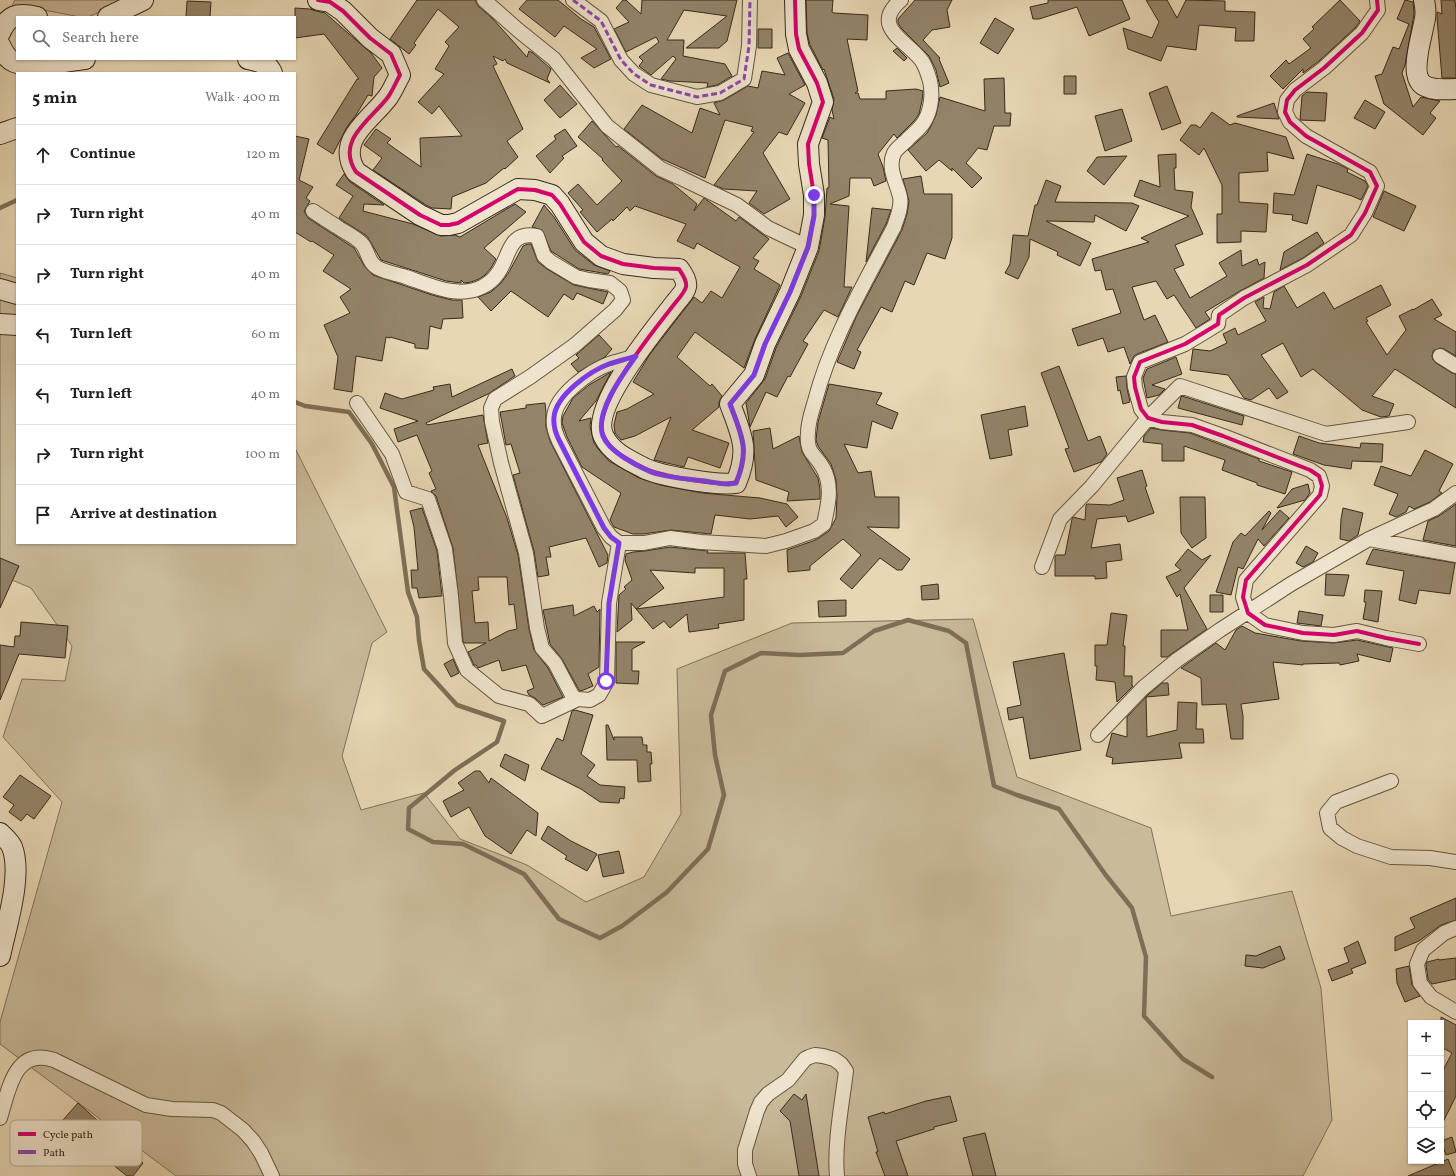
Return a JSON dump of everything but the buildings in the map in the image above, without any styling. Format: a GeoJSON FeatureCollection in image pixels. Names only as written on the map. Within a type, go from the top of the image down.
{"type":"FeatureCollection","features":[{"type":"Feature","properties":{"kind":"street"},"geometry":{"type":"LineString","coordinates":[[110,16],[143,0]]}},
{"type":"Feature","properties":{"kind":"street"},"geometry":{"type":"LineString","coordinates":[[318,0],[330,2],[343,11],[370,38],[391,54],[400,75],[389,97],[360,128],[352,140],[349,152],[350,164],[356,172],[420,216],[442,225],[458,223],[518,189],[535,190],[552,195],[564,210],[584,242],[601,256],[623,264],[654,268],[679,269],[686,279],[686,290],[616,384],[604,410],[602,436],[614,450],[623,457],[652,472],[678,478],[727,484],[736,483],[742,468],[744,455],[742,435],[730,404],[754,375],[765,344],[790,292],[808,247],[814,216],[814,195],[809,164],[808,144],[823,102],[817,83],[799,49],[796,34],[795,0]]}},
{"type":"Feature","properties":{"kind":"street"},"geometry":{"type":"LineString","coordinates":[[484,0],[554,59],[607,126],[661,170],[682,178],[737,205],[768,228],[808,247]]}},
{"type":"Feature","properties":{"kind":"street"},"geometry":{"type":"LineString","coordinates":[[573,0],[601,21],[621,60],[634,74],[650,85],[697,97],[720,93],[744,79],[749,46],[750,0]]}},
{"type":"Feature","properties":{"kind":"street"},"geometry":{"type":"LineString","coordinates":[[636,356],[608,365],[589,375],[571,389],[560,401],[554,415],[554,430],[604,528],[611,537],[619,543],[644,543],[670,538],[701,542],[766,546],[814,531],[824,524],[830,491],[823,467],[808,447],[808,433],[811,416],[820,381],[839,334],[894,227],[899,212],[900,199],[893,174],[892,162],[895,152],[924,123],[929,112],[932,97],[927,71],[922,61],[894,34],[889,26],[889,16],[894,6],[901,0]]}},
{"type":"Feature","properties":{"kind":"street"},"geometry":{"type":"LineString","coordinates":[[1377,0],[1378,10],[1362,33],[1324,68],[1295,90],[1287,100],[1285,112],[1290,122],[1306,136],[1370,172],[1377,186],[1365,213],[1351,235],[1307,265],[1244,298],[1219,315],[1218,324],[1185,344],[1140,362],[1134,378],[1141,409],[1148,418],[1162,422],[1192,425],[1310,470],[1319,476],[1322,486],[1320,495],[1246,580],[1243,597],[1248,613],[1265,626],[1303,633],[1334,635],[1357,631],[1419,644]]}},
{"type":"Feature","properties":{"kind":"street"},"geometry":{"type":"LineString","coordinates":[[1424,0],[1425,17],[1416,62],[1417,76],[1424,86],[1436,90],[1456,89]]}},
{"type":"Feature","properties":{"kind":"street"},"geometry":{"type":"LineString","coordinates":[[0,33],[7,20],[17,15],[27,16]]}},
{"type":"Feature","properties":{"kind":"street"},"geometry":{"type":"LineString","coordinates":[[0,45],[4,54],[12,62],[25,65],[75,60]]}},
{"type":"Feature","properties":{"kind":"street"},"geometry":{"type":"LineString","coordinates":[[252,60],[261,62],[271,72]]}},
{"type":"Feature","properties":{"kind":"street"},"geometry":{"type":"LineString","coordinates":[[0,134],[16,128]]}},
{"type":"Feature","properties":{"kind":"street"},"geometry":{"type":"LineString","coordinates":[[313,211],[362,244],[371,262],[380,270],[443,289],[463,292],[483,287],[499,273],[510,246],[519,238],[526,235],[531,235],[537,236],[544,256],[559,268],[576,277],[610,283],[620,291],[623,300],[615,310],[575,345],[495,399],[491,408],[492,422],[501,463],[526,553],[537,628],[542,648],[562,674],[573,697],[578,699],[590,700],[599,695],[606,681],[609,603],[619,543]]}},
{"type":"Feature","properties":{"kind":"street"},"geometry":{"type":"LineString","coordinates":[[0,289],[16,294]]}},
{"type":"Feature","properties":{"kind":"street"},"geometry":{"type":"LineString","coordinates":[[0,324],[16,325]]}},
{"type":"Feature","properties":{"kind":"street"},"geometry":{"type":"LineString","coordinates":[[1440,356],[1456,366]]}},
{"type":"Feature","properties":{"kind":"street"},"geometry":{"type":"LineString","coordinates":[[1042,567],[1060,519],[1092,486],[1148,418],[1180,386],[1326,434],[1408,422]]}},
{"type":"Feature","properties":{"kind":"street"},"geometry":{"type":"LineString","coordinates":[[357,403],[392,454],[406,492],[428,499],[445,549],[452,596],[455,643],[467,670],[499,696],[528,704],[542,716],[578,699]]}},
{"type":"Feature","properties":{"kind":"street"},"geometry":{"type":"LineString","coordinates":[[1098,735],[1143,688],[1177,660],[1220,630],[1291,584],[1369,540],[1434,509],[1456,493]]}},
{"type":"Feature","properties":{"kind":"street"},"geometry":{"type":"LineString","coordinates":[[1369,540],[1456,555]]}},
{"type":"Feature","properties":{"kind":"street"},"geometry":{"type":"LineString","coordinates":[[1390,781],[1336,802],[1327,813],[1330,828],[1342,838],[1358,846],[1392,857],[1430,858],[1456,862]]}},
{"type":"Feature","properties":{"kind":"street"},"geometry":{"type":"LineString","coordinates":[[0,833],[11,845],[15,857],[14,886],[0,956]]}},
{"type":"Feature","properties":{"kind":"street"},"geometry":{"type":"LineString","coordinates":[[1456,928],[1444,933],[1423,950],[1417,964],[1420,983],[1431,997],[1456,1012]]}},
{"type":"Feature","properties":{"kind":"street"},"geometry":{"type":"LineString","coordinates":[[749,1176],[745,1164],[745,1150],[761,1102],[768,1094],[788,1080],[805,1059],[815,1055],[834,1059],[841,1064],[846,1071],[836,1166],[838,1176]]}},
{"type":"Feature","properties":{"kind":"street"},"geometry":{"type":"LineString","coordinates":[[0,1118],[14,1075],[19,1068],[27,1060],[35,1057],[45,1057],[146,1105],[172,1109],[213,1110],[221,1112],[243,1130],[253,1141],[261,1153],[272,1176]]}},
{"type":"Feature","properties":{"kind":"shaded area"},"geometry":{"type":"Polygon","coordinates":[[[15,0],[128,0],[90,16],[75,16],[44,10],[10,10],[15,0]]]}},
{"type":"Feature","properties":{"kind":"shaded area"},"geometry":{"type":"Polygon","coordinates":[[[0,273],[16,278],[16,544],[296,544],[296,450],[387,632],[372,643],[342,756],[361,810],[424,793],[460,839],[527,865],[586,902],[644,877],[681,814],[677,669],[792,623],[973,619],[1017,777],[1151,828],[1171,916],[1292,891],[1321,988],[1332,1120],[1303,1176],[176,1176],[142,1150],[142,1120],[101,1120],[0,1044],[0,1022],[62,802],[3,737],[22,679],[65,681],[72,646],[31,588],[0,575],[0,273]]]}},
{"type":"Feature","properties":{"kind":"waterway"},"geometry":{"type":"LineString","coordinates":[[0,208],[16,200]]}},
{"type":"Feature","properties":{"kind":"waterway"},"geometry":{"type":"LineString","coordinates":[[296,402],[305,406],[349,412],[372,444],[394,487],[408,592],[417,617],[424,669],[457,705],[504,721],[497,742],[455,770],[409,808],[408,829],[433,842],[463,844],[524,874],[559,919],[600,938],[622,926],[667,892],[708,849],[724,795],[715,755],[711,715],[725,671],[761,653],[799,655],[843,653],[874,631],[908,620],[949,631],[966,643],[994,786],[1059,809],[1105,874],[1132,908],[1146,957],[1144,1016],[1183,1059],[1212,1077]]}},
{"type":"Feature","properties":{"kind":"marked path"},"geometry":{"type":"LineString","coordinates":[[573,0],[601,21],[621,60],[634,74],[651,85],[697,97],[720,93],[744,79],[749,46],[750,0]]}},
{"type":"Feature","properties":{"kind":"cycle path"},"geometry":{"type":"LineString","coordinates":[[318,0],[330,2],[343,11],[370,38],[391,54],[400,75],[388,97],[365,122],[352,140],[350,150],[351,161],[356,172],[420,215],[441,225],[458,223],[518,189],[535,190],[552,195],[560,204],[584,242],[601,256],[623,264],[654,268],[679,269],[685,279],[685,290],[641,347],[615,388],[606,407],[602,424],[604,437],[607,443],[621,456],[644,468],[689,480],[728,484],[736,483],[743,461],[743,443],[741,434],[730,404],[754,375],[765,344],[790,292],[808,247],[814,215],[814,195],[809,164],[808,144],[823,102],[817,83],[799,49],[796,34],[795,0]]}},
{"type":"Feature","properties":{"kind":"cycle path"},"geometry":{"type":"LineString","coordinates":[[1377,0],[1378,10],[1362,33],[1324,68],[1295,90],[1287,100],[1285,112],[1290,122],[1306,136],[1370,172],[1377,186],[1365,213],[1351,235],[1307,265],[1244,298],[1219,315],[1218,324],[1185,344],[1140,362],[1134,377],[1141,409],[1148,418],[1162,422],[1192,425],[1310,470],[1319,476],[1322,486],[1320,495],[1246,580],[1243,597],[1248,613],[1265,625],[1303,633],[1334,635],[1357,631],[1419,644]]}},
{"type":"Feature","properties":{"kind":"route"},"geometry":{"type":"LineString","coordinates":[[606,681],[609,603],[619,543],[611,537],[604,528],[559,440],[554,430],[554,415],[560,401],[571,389],[589,375],[608,365],[636,356],[616,384],[604,410],[602,436],[614,450],[623,457],[652,472],[678,478],[727,484],[736,483],[742,468],[744,455],[742,435],[730,404],[754,375],[765,344],[790,292],[808,247],[814,216],[814,195]]}}]}
